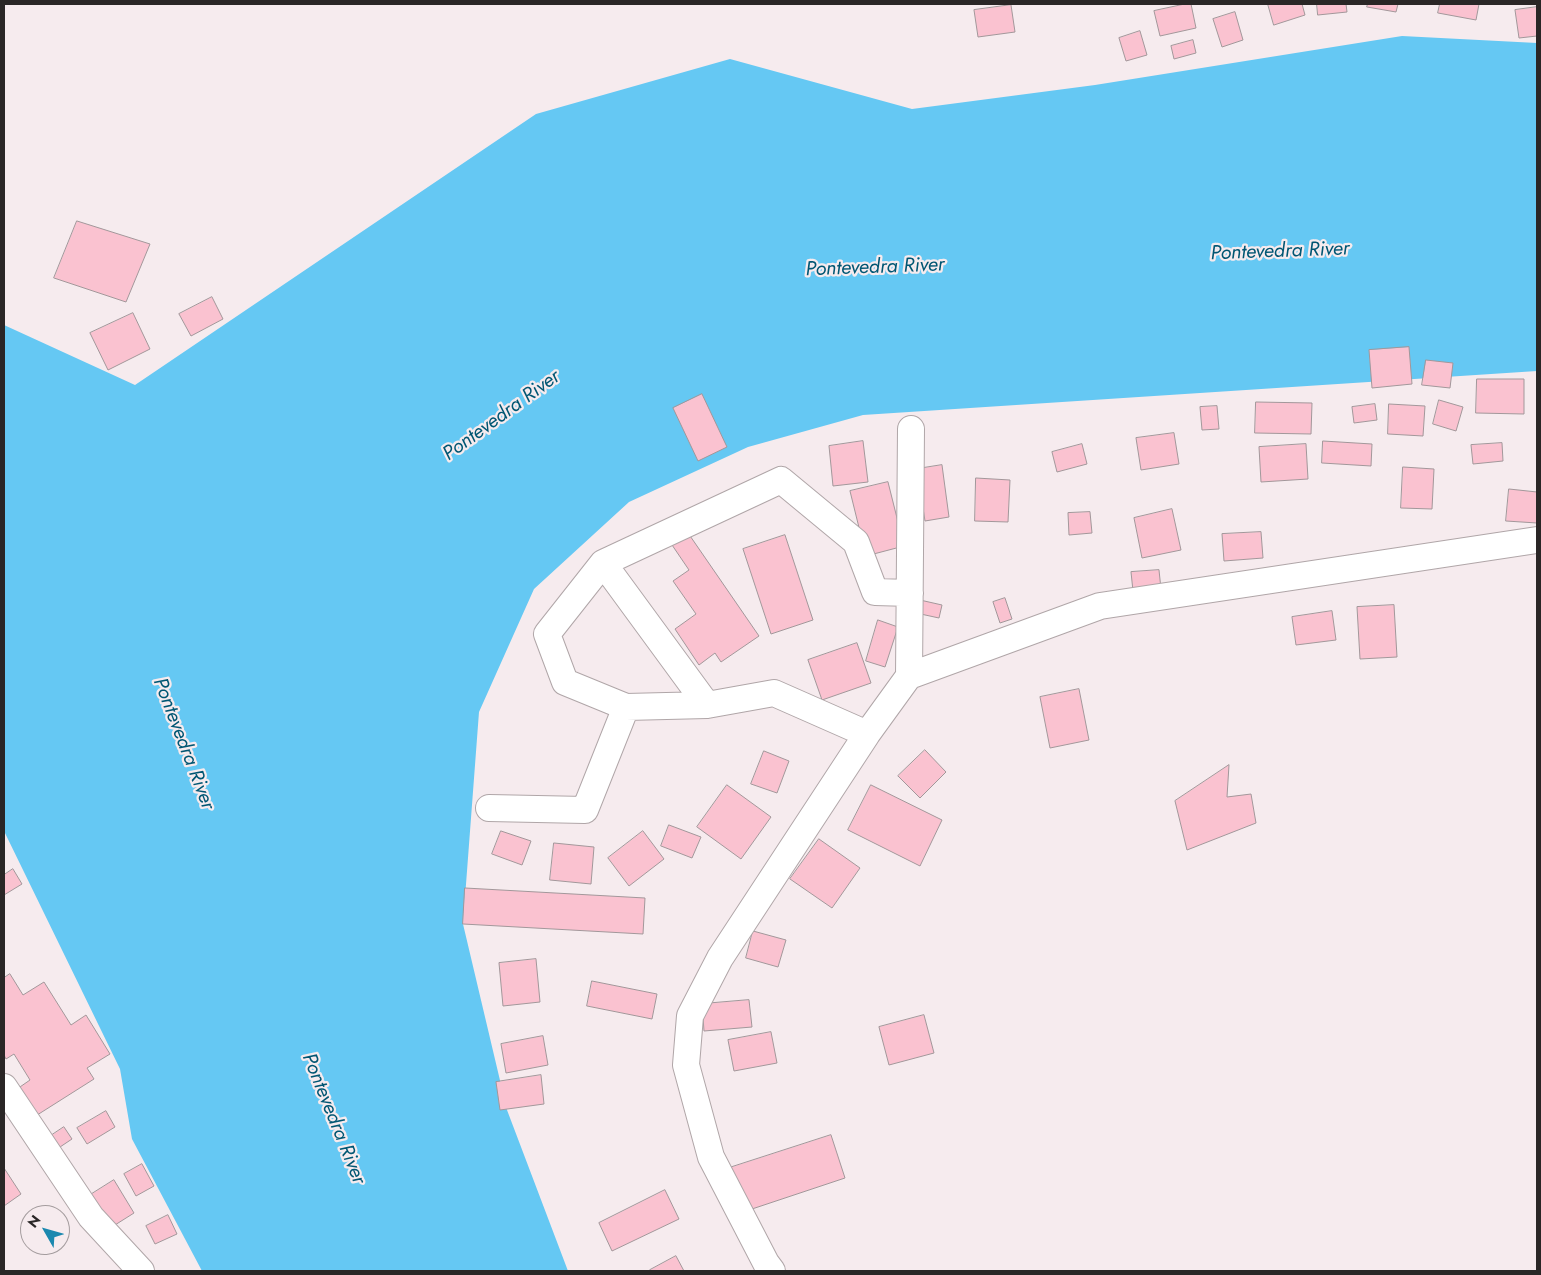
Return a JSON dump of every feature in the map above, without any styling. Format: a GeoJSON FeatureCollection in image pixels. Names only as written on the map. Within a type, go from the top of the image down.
{"type":"FeatureCollection","features":[{"type":"Feature","properties":{"kind":"street"},"geometry":{"type":"LineString","coordinates":[[909,676],[911,429]]}},
{"type":"Feature","properties":{"kind":"street"},"geometry":{"type":"LineString","coordinates":[[867,734],[774,693],[707,705],[626,708],[565,682],[547,634],[603,563],[781,480],[856,542],[875,592],[910,593]]}},
{"type":"Feature","properties":{"kind":"street"},"geometry":{"type":"LineString","coordinates":[[772,1271],[766,1263],[711,1157],[686,1065],[690,1016],[720,958],[867,734],[909,676],[1100,606],[1537,540]]}},
{"type":"Feature","properties":{"kind":"street"},"geometry":{"type":"LineString","coordinates":[[603,563],[707,705]]}},
{"type":"Feature","properties":{"kind":"street"},"geometry":{"type":"LineString","coordinates":[[489,808],[584,810],[626,708]]}},
{"type":"Feature","properties":{"kind":"street"},"geometry":{"type":"LineString","coordinates":[[4,1087],[91,1217],[141,1271]]}},
{"type":"Feature","properties":{"kind":"water","name":"Pontevedra River"},"geometry":{"type":"Polygon","coordinates":[[[1402,36],[1537,43],[1537,371],[863,415],[748,447],[629,502],[534,589],[479,712],[463,924],[507,1110],[568,1271],[202,1271],[132,1139],[120,1069],[4,831],[4,325],[135,385],[536,114],[730,59],[912,109],[1095,85],[1402,36]]]}},
{"type":"Feature","properties":{"kind":"building"},"geometry":{"type":"Polygon","coordinates":[[[1191,4],[1196,28],[1160,36],[1154,11],[1191,4]]]}},
{"type":"Feature","properties":{"kind":"building"},"geometry":{"type":"Polygon","coordinates":[[[1268,4],[1302,4],[1305,15],[1274,25],[1268,4]]]}},
{"type":"Feature","properties":{"kind":"building"},"geometry":{"type":"Polygon","coordinates":[[[1317,4],[1346,4],[1347,12],[1318,15],[1317,4]]]}},
{"type":"Feature","properties":{"kind":"building"},"geometry":{"type":"Polygon","coordinates":[[[1368,4],[1398,4],[1396,12],[1367,7],[1368,4]]]}},
{"type":"Feature","properties":{"kind":"building"},"geometry":{"type":"Polygon","coordinates":[[[1440,4],[1479,4],[1476,20],[1438,13],[1440,4]]]}},
{"type":"Feature","properties":{"kind":"building"},"geometry":{"type":"Polygon","coordinates":[[[1011,5],[1015,32],[978,37],[974,10],[1011,5]]]}},
{"type":"Feature","properties":{"kind":"building"},"geometry":{"type":"Polygon","coordinates":[[[1537,7],[1537,36],[1519,38],[1515,10],[1537,7]]]}},
{"type":"Feature","properties":{"kind":"building"},"geometry":{"type":"Polygon","coordinates":[[[1235,12],[1243,40],[1222,47],[1213,19],[1235,12]]]}},
{"type":"Feature","properties":{"kind":"building"},"geometry":{"type":"Polygon","coordinates":[[[1140,31],[1147,55],[1126,61],[1119,38],[1140,31]]]}},
{"type":"Feature","properties":{"kind":"building"},"geometry":{"type":"Polygon","coordinates":[[[1193,40],[1196,53],[1174,59],[1171,46],[1193,40]]]}},
{"type":"Feature","properties":{"kind":"building"},"geometry":{"type":"Polygon","coordinates":[[[77,221],[150,244],[126,302],[54,278],[77,221]]]}},
{"type":"Feature","properties":{"kind":"building"},"geometry":{"type":"Polygon","coordinates":[[[212,297],[223,319],[191,336],[179,314],[212,297]]]}},
{"type":"Feature","properties":{"kind":"building"},"geometry":{"type":"Polygon","coordinates":[[[133,313],[150,349],[108,370],[90,333],[133,313]]]}},
{"type":"Feature","properties":{"kind":"building"},"geometry":{"type":"Polygon","coordinates":[[[1409,347],[1412,384],[1372,388],[1369,350],[1409,347]]]}},
{"type":"Feature","properties":{"kind":"building"},"geometry":{"type":"Polygon","coordinates":[[[1426,360],[1453,363],[1450,388],[1422,385],[1426,360]]]}},
{"type":"Feature","properties":{"kind":"building"},"geometry":{"type":"Polygon","coordinates":[[[1477,379],[1524,379],[1524,414],[1476,413],[1477,379]]]}},
{"type":"Feature","properties":{"kind":"building"},"geometry":{"type":"Polygon","coordinates":[[[702,394],[727,447],[698,461],[673,408],[702,394]]]}},
{"type":"Feature","properties":{"kind":"building"},"geometry":{"type":"Polygon","coordinates":[[[1439,400],[1463,407],[1456,431],[1433,424],[1439,400]]]}},
{"type":"Feature","properties":{"kind":"building"},"geometry":{"type":"Polygon","coordinates":[[[1256,402],[1312,403],[1311,434],[1255,433],[1256,402]]]}},
{"type":"Feature","properties":{"kind":"building"},"geometry":{"type":"Polygon","coordinates":[[[1375,404],[1377,420],[1354,423],[1352,407],[1375,404]]]}},
{"type":"Feature","properties":{"kind":"building"},"geometry":{"type":"Polygon","coordinates":[[[1389,404],[1425,406],[1423,436],[1388,434],[1389,404]]]}},
{"type":"Feature","properties":{"kind":"building"},"geometry":{"type":"Polygon","coordinates":[[[1217,406],[1219,429],[1202,430],[1200,407],[1217,406]]]}},
{"type":"Feature","properties":{"kind":"building"},"geometry":{"type":"Polygon","coordinates":[[[1174,433],[1179,464],[1141,470],[1136,438],[1174,433]]]}},
{"type":"Feature","properties":{"kind":"building"},"geometry":{"type":"Polygon","coordinates":[[[863,441],[868,482],[833,486],[829,446],[863,441]]]}},
{"type":"Feature","properties":{"kind":"building"},"geometry":{"type":"Polygon","coordinates":[[[1323,441],[1372,444],[1371,466],[1322,463],[1323,441]]]}},
{"type":"Feature","properties":{"kind":"building"},"geometry":{"type":"Polygon","coordinates":[[[1502,443],[1503,461],[1473,464],[1471,445],[1502,443]]]}},
{"type":"Feature","properties":{"kind":"building"},"geometry":{"type":"Polygon","coordinates":[[[1082,444],[1087,464],[1057,472],[1052,452],[1082,444]]]}},
{"type":"Feature","properties":{"kind":"building"},"geometry":{"type":"Polygon","coordinates":[[[1306,444],[1308,479],[1261,482],[1259,447],[1306,444]]]}},
{"type":"Feature","properties":{"kind":"building"},"geometry":{"type":"Polygon","coordinates":[[[942,465],[949,517],[925,521],[917,469],[942,465]]]}},
{"type":"Feature","properties":{"kind":"building"},"geometry":{"type":"Polygon","coordinates":[[[1403,467],[1434,469],[1432,509],[1401,508],[1403,467]]]}},
{"type":"Feature","properties":{"kind":"building"},"geometry":{"type":"Polygon","coordinates":[[[976,478],[1010,480],[1008,522],[975,521],[976,478]]]}},
{"type":"Feature","properties":{"kind":"building"},"geometry":{"type":"Polygon","coordinates":[[[888,482],[904,546],[866,556],[850,491],[888,482]]]}},
{"type":"Feature","properties":{"kind":"building"},"geometry":{"type":"Polygon","coordinates":[[[1509,489],[1537,492],[1537,523],[1506,521],[1509,489]]]}},
{"type":"Feature","properties":{"kind":"building"},"geometry":{"type":"Polygon","coordinates":[[[1172,509],[1181,550],[1142,558],[1134,518],[1172,509]]]}},
{"type":"Feature","properties":{"kind":"building"},"geometry":{"type":"Polygon","coordinates":[[[1090,512],[1092,533],[1069,535],[1068,513],[1090,512]]]}},
{"type":"Feature","properties":{"kind":"building"},"geometry":{"type":"Polygon","coordinates":[[[686,530],[759,636],[721,662],[715,653],[699,665],[675,629],[696,614],[673,581],[689,570],[670,542],[686,530]]]}},
{"type":"Feature","properties":{"kind":"building"},"geometry":{"type":"Polygon","coordinates":[[[1261,532],[1263,558],[1224,561],[1222,534],[1261,532]]]}},
{"type":"Feature","properties":{"kind":"building"},"geometry":{"type":"Polygon","coordinates":[[[785,535],[813,620],[771,634],[743,549],[785,535]]]}},
{"type":"Feature","properties":{"kind":"building"},"geometry":{"type":"Polygon","coordinates":[[[1159,570],[1161,589],[1133,591],[1131,572],[1159,570]]]}},
{"type":"Feature","properties":{"kind":"building"},"geometry":{"type":"Polygon","coordinates":[[[1005,598],[1012,619],[1000,623],[993,602],[1005,598]]]}},
{"type":"Feature","properties":{"kind":"building"},"geometry":{"type":"Polygon","coordinates":[[[920,600],[942,605],[939,618],[916,613],[920,600]]]}},
{"type":"Feature","properties":{"kind":"building"},"geometry":{"type":"Polygon","coordinates":[[[1394,605],[1397,657],[1360,659],[1357,607],[1394,605]]]}},
{"type":"Feature","properties":{"kind":"building"},"geometry":{"type":"Polygon","coordinates":[[[1332,611],[1336,640],[1296,645],[1292,617],[1332,611]]]}},
{"type":"Feature","properties":{"kind":"building"},"geometry":{"type":"Polygon","coordinates":[[[878,620],[898,627],[885,667],[866,661],[878,620]]]}},
{"type":"Feature","properties":{"kind":"building"},"geometry":{"type":"Polygon","coordinates":[[[857,643],[871,683],[822,700],[808,660],[857,643]]]}},
{"type":"Feature","properties":{"kind":"building"},"geometry":{"type":"Polygon","coordinates":[[[1079,689],[1089,740],[1050,748],[1040,697],[1079,689]]]}},
{"type":"Feature","properties":{"kind":"building"},"geometry":{"type":"Polygon","coordinates":[[[925,750],[946,772],[920,798],[898,776],[925,750]]]}},
{"type":"Feature","properties":{"kind":"building"},"geometry":{"type":"Polygon","coordinates":[[[764,751],[789,761],[777,793],[751,784],[764,751]]]}},
{"type":"Feature","properties":{"kind":"building"},"geometry":{"type":"Polygon","coordinates":[[[1229,765],[1227,797],[1251,794],[1256,823],[1187,850],[1175,801],[1229,765]]]}},
{"type":"Feature","properties":{"kind":"building"},"geometry":{"type":"Polygon","coordinates":[[[727,785],[771,817],[741,859],[697,827],[727,785]]]}},
{"type":"Feature","properties":{"kind":"building"},"geometry":{"type":"Polygon","coordinates":[[[871,785],[942,820],[920,866],[848,830],[871,785]]]}},
{"type":"Feature","properties":{"kind":"building"},"geometry":{"type":"Polygon","coordinates":[[[669,825],[701,837],[692,858],[661,846],[669,825]]]}},
{"type":"Feature","properties":{"kind":"building"},"geometry":{"type":"Polygon","coordinates":[[[501,831],[531,841],[522,865],[492,854],[501,831]]]}},
{"type":"Feature","properties":{"kind":"building"},"geometry":{"type":"Polygon","coordinates":[[[643,831],[664,859],[629,886],[608,858],[643,831]]]}},
{"type":"Feature","properties":{"kind":"building"},"geometry":{"type":"Polygon","coordinates":[[[819,839],[860,868],[832,908],[790,879],[819,839]]]}},
{"type":"Feature","properties":{"kind":"building"},"geometry":{"type":"Polygon","coordinates":[[[554,843],[594,847],[591,884],[550,880],[554,843]]]}},
{"type":"Feature","properties":{"kind":"building"},"geometry":{"type":"Polygon","coordinates":[[[13,869],[22,884],[4,895],[4,875],[13,869]]]}},
{"type":"Feature","properties":{"kind":"building"},"geometry":{"type":"Polygon","coordinates":[[[465,888],[645,898],[643,934],[463,924],[465,888]]]}},
{"type":"Feature","properties":{"kind":"building"},"geometry":{"type":"Polygon","coordinates":[[[753,931],[786,940],[778,967],[746,958],[753,931]]]}},
{"type":"Feature","properties":{"kind":"building"},"geometry":{"type":"Polygon","coordinates":[[[536,959],[540,1002],[503,1006],[499,963],[536,959]]]}},
{"type":"Feature","properties":{"kind":"building"},"geometry":{"type":"Polygon","coordinates":[[[10,974],[23,995],[44,982],[71,1025],[86,1015],[110,1054],[87,1068],[94,1079],[34,1117],[17,1089],[30,1080],[14,1054],[6,1059],[4,1055],[4,978],[10,974]]]}},
{"type":"Feature","properties":{"kind":"building"},"geometry":{"type":"Polygon","coordinates":[[[592,981],[657,994],[652,1019],[587,1006],[592,981]]]}},
{"type":"Feature","properties":{"kind":"building"},"geometry":{"type":"Polygon","coordinates":[[[749,1000],[752,1027],[704,1031],[702,1004],[749,1000]]]}},
{"type":"Feature","properties":{"kind":"building"},"geometry":{"type":"Polygon","coordinates":[[[924,1015],[934,1053],[889,1065],[879,1027],[924,1015]]]}},
{"type":"Feature","properties":{"kind":"building"},"geometry":{"type":"Polygon","coordinates":[[[771,1032],[777,1063],[734,1071],[728,1040],[771,1032]]]}},
{"type":"Feature","properties":{"kind":"building"},"geometry":{"type":"Polygon","coordinates":[[[543,1036],[548,1065],[506,1073],[501,1044],[543,1036]]]}},
{"type":"Feature","properties":{"kind":"building"},"geometry":{"type":"Polygon","coordinates":[[[541,1075],[544,1104],[500,1110],[496,1082],[541,1075]]]}},
{"type":"Feature","properties":{"kind":"building"},"geometry":{"type":"Polygon","coordinates":[[[106,1111],[115,1127],[87,1144],[77,1128],[106,1111]]]}},
{"type":"Feature","properties":{"kind":"building"},"geometry":{"type":"Polygon","coordinates":[[[64,1127],[72,1139],[57,1149],[49,1137],[64,1127]]]}},
{"type":"Feature","properties":{"kind":"building"},"geometry":{"type":"Polygon","coordinates":[[[831,1135],[845,1178],[743,1212],[729,1168],[831,1135]]]}},
{"type":"Feature","properties":{"kind":"building"},"geometry":{"type":"Polygon","coordinates":[[[142,1164],[154,1186],[136,1196],[124,1174],[142,1164]]]}},
{"type":"Feature","properties":{"kind":"building"},"geometry":{"type":"Polygon","coordinates":[[[4,1168],[21,1194],[4,1206],[4,1168]]]}},
{"type":"Feature","properties":{"kind":"building"},"geometry":{"type":"Polygon","coordinates":[[[114,1180],[134,1213],[107,1230],[87,1197],[114,1180]]]}},
{"type":"Feature","properties":{"kind":"building"},"geometry":{"type":"Polygon","coordinates":[[[665,1190],[679,1219],[612,1251],[599,1223],[665,1190]]]}},
{"type":"Feature","properties":{"kind":"building"},"geometry":{"type":"Polygon","coordinates":[[[168,1215],[177,1234],[155,1244],[146,1226],[168,1215]]]}},
{"type":"Feature","properties":{"kind":"building"},"geometry":{"type":"Polygon","coordinates":[[[676,1256],[684,1271],[650,1270],[676,1256]]]}}]}
